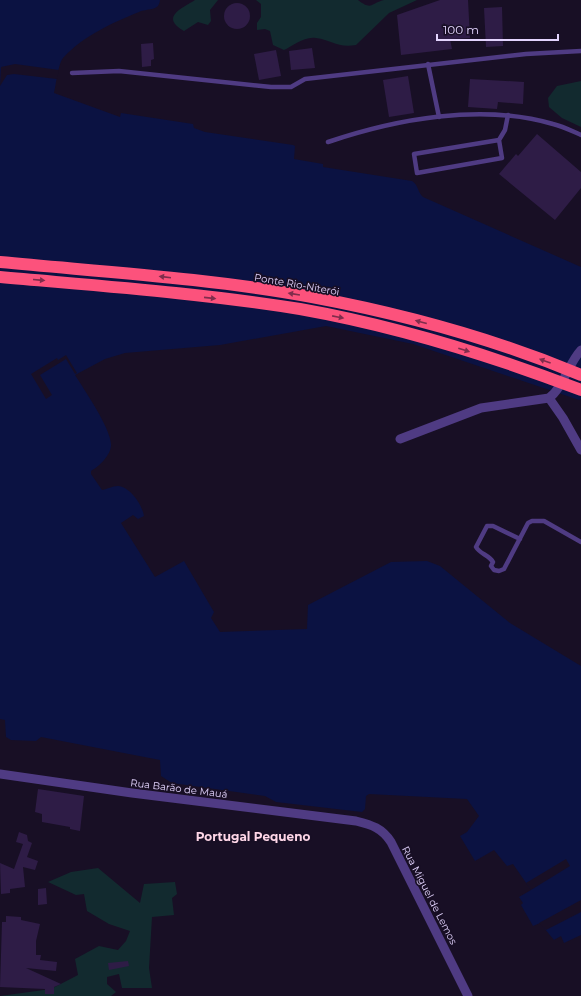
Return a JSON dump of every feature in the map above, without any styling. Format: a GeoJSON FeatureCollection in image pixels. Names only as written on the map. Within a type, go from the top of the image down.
{"type":"FeatureCollection","features":[{"type":"Feature","properties":{"kind":"highway","name":"Ponte Rio-Niterói"},"geometry":{"type":"LineString","coordinates":[[0,262],[150,276],[244,287],[311,297],[400,316],[455,331],[521,352],[581,375]]}},
{"type":"Feature","properties":{"kind":"highway"},"geometry":{"type":"LineString","coordinates":[[0,277],[244,301],[301,310],[387,328],[451,345],[581,390]]}},
{"type":"Feature","properties":{"kind":"street"},"geometry":{"type":"LineString","coordinates":[[552,396],[572,359],[581,350]]}},
{"type":"Feature","properties":{"kind":"street"},"geometry":{"type":"LineString","coordinates":[[400,439],[481,408],[552,396]]}},
{"type":"Feature","properties":{"kind":"street"},"geometry":{"type":"LineString","coordinates":[[552,396],[581,450]]}},
{"type":"Feature","properties":{"kind":"street","name":"Rua Barão de Mauá"},"geometry":{"type":"LineString","coordinates":[[0,774],[132,793],[356,821]]}},
{"type":"Feature","properties":{"kind":"street","name":"Rua Miguel de Lemos"},"geometry":{"type":"LineString","coordinates":[[356,821],[381,830],[391,842],[468,996]]}},
{"type":"Feature","properties":{"kind":"lane"},"geometry":{"type":"LineString","coordinates":[[72,73],[119,71],[271,87],[291,87],[305,79],[526,54],[581,51]]}},
{"type":"Feature","properties":{"kind":"lane"},"geometry":{"type":"LineString","coordinates":[[428,64],[439,118]]}},
{"type":"Feature","properties":{"kind":"lane"},"geometry":{"type":"LineString","coordinates":[[328,142],[363,131],[401,123],[487,113],[508,115],[553,124],[581,135]]}},
{"type":"Feature","properties":{"kind":"lane"},"geometry":{"type":"LineString","coordinates":[[499,140],[414,154],[417,173],[502,158],[499,140],[505,130],[508,115]]}},
{"type":"Feature","properties":{"kind":"lane"},"geometry":{"type":"LineString","coordinates":[[520,539],[493,526],[487,526],[476,547],[491,559],[493,562],[491,566],[494,570],[499,571],[504,569],[520,539],[528,523],[538,520],[544,521],[581,542]]}},
{"type":"Feature","properties":{"kind":"green space"},"geometry":{"type":"Polygon","coordinates":[[[195,0],[218,0],[210,10],[211,21],[208,25],[198,22],[184,31],[177,26],[173,17],[179,10],[195,0]]]}},
{"type":"Feature","properties":{"kind":"green space"},"geometry":{"type":"Polygon","coordinates":[[[256,0],[358,0],[369,6],[384,0],[417,0],[389,13],[356,45],[339,45],[322,39],[307,38],[284,50],[273,45],[270,31],[265,29],[257,30],[257,23],[261,17],[261,4],[256,0]]]}},
{"type":"Feature","properties":{"kind":"green space"},"geometry":{"type":"Polygon","coordinates":[[[581,81],[581,127],[562,118],[549,107],[548,98],[557,86],[581,81]]]}},
{"type":"Feature","properties":{"kind":"green space"},"geometry":{"type":"Polygon","coordinates":[[[98,868],[140,903],[144,884],[175,882],[177,894],[172,898],[174,915],[152,917],[149,968],[152,988],[122,988],[119,974],[107,977],[107,984],[116,992],[111,996],[0,996],[51,989],[78,975],[75,959],[99,946],[118,950],[126,941],[130,931],[109,924],[87,911],[84,894],[76,895],[48,882],[71,872],[98,868]]]}},
{"type":"Feature","properties":{"kind":"shaded area"},"geometry":{"type":"Polygon","coordinates":[[[0,0],[160,0],[159,4],[155,8],[139,12],[98,31],[71,50],[61,61],[54,93],[120,117],[121,113],[193,124],[194,128],[205,132],[293,145],[295,146],[294,159],[323,164],[323,167],[412,181],[416,184],[423,197],[581,267],[581,399],[579,400],[413,344],[326,326],[220,345],[125,353],[105,359],[75,375],[91,399],[110,437],[111,448],[107,456],[91,471],[91,474],[102,490],[118,486],[127,489],[135,497],[141,506],[144,516],[138,519],[133,515],[121,523],[155,577],[184,561],[214,612],[211,618],[220,632],[307,629],[308,605],[391,562],[427,561],[440,566],[510,623],[581,666],[581,935],[564,943],[561,936],[554,940],[540,923],[533,926],[521,905],[523,903],[519,897],[531,890],[513,864],[507,866],[494,850],[475,861],[460,836],[467,832],[479,816],[467,799],[369,794],[366,796],[365,809],[362,812],[276,802],[265,796],[172,783],[161,776],[160,760],[41,737],[36,741],[11,740],[6,737],[5,720],[0,719],[0,0]]]}},
{"type":"Feature","properties":{"kind":"pier"},"geometry":{"type":"Polygon","coordinates":[[[15,64],[59,70],[57,79],[14,74],[7,75],[0,86],[1,67],[15,64]]]}},
{"type":"Feature","properties":{"kind":"pier"},"geometry":{"type":"Polygon","coordinates":[[[66,355],[77,373],[75,374],[66,359],[40,375],[52,395],[46,399],[31,374],[57,358],[58,360],[66,355]]]}},
{"type":"Feature","properties":{"kind":"pier"},"geometry":{"type":"Polygon","coordinates":[[[566,859],[570,866],[531,890],[526,883],[566,859]]]}},
{"type":"Feature","properties":{"kind":"pier"},"geometry":{"type":"Polygon","coordinates":[[[581,900],[581,912],[546,930],[539,923],[581,900]]]}},
{"type":"Feature","properties":{"kind":"building"},"geometry":{"type":"Polygon","coordinates":[[[440,0],[468,0],[470,38],[450,39],[452,49],[401,55],[397,15],[440,0]]]}},
{"type":"Feature","properties":{"kind":"building"},"geometry":{"type":"Polygon","coordinates":[[[237,3],[246,7],[250,16],[246,25],[237,29],[228,25],[224,16],[228,7],[237,3]]]}},
{"type":"Feature","properties":{"kind":"building"},"geometry":{"type":"Polygon","coordinates":[[[502,7],[503,46],[486,47],[484,8],[502,7]]]}},
{"type":"Feature","properties":{"kind":"building"},"geometry":{"type":"Polygon","coordinates":[[[153,43],[154,59],[151,60],[151,66],[142,67],[141,44],[153,43]]]}},
{"type":"Feature","properties":{"kind":"building"},"geometry":{"type":"Polygon","coordinates":[[[312,48],[315,68],[291,70],[289,51],[312,48]]]}},
{"type":"Feature","properties":{"kind":"building"},"geometry":{"type":"Polygon","coordinates":[[[276,50],[281,76],[259,80],[254,54],[276,50]]]}},
{"type":"Feature","properties":{"kind":"building"},"geometry":{"type":"Polygon","coordinates":[[[408,76],[414,113],[389,117],[383,80],[408,76]]]}},
{"type":"Feature","properties":{"kind":"building"},"geometry":{"type":"Polygon","coordinates":[[[470,79],[524,82],[523,104],[498,102],[497,109],[468,107],[470,79]]]}},
{"type":"Feature","properties":{"kind":"building"},"geometry":{"type":"Polygon","coordinates":[[[537,134],[581,172],[581,188],[555,220],[499,174],[516,154],[518,156],[537,134]]]}},
{"type":"Feature","properties":{"kind":"building"},"geometry":{"type":"Polygon","coordinates":[[[38,789],[84,796],[80,831],[70,829],[70,827],[42,822],[42,814],[35,812],[38,789]]]}},
{"type":"Feature","properties":{"kind":"building"},"geometry":{"type":"Polygon","coordinates":[[[19,832],[27,835],[28,841],[32,843],[27,857],[38,861],[35,870],[23,867],[25,887],[10,889],[10,893],[1,894],[0,863],[14,869],[23,844],[16,842],[19,832]]]}},
{"type":"Feature","properties":{"kind":"building"},"geometry":{"type":"Polygon","coordinates":[[[46,888],[47,904],[38,905],[38,889],[46,888]]]}},
{"type":"Feature","properties":{"kind":"building"},"geometry":{"type":"Polygon","coordinates":[[[6,916],[21,917],[21,920],[40,924],[36,941],[36,955],[41,955],[40,960],[57,962],[56,971],[26,968],[61,984],[54,987],[54,994],[45,994],[45,989],[0,987],[2,922],[6,922],[6,916]]]}},
{"type":"Feature","properties":{"kind":"building"},"geometry":{"type":"Polygon","coordinates":[[[128,961],[129,966],[109,970],[108,963],[128,961]]]}},
{"type":"Feature","properties":{"kind":"district","name":"Portugal Pequeno"},"geometry":{"type":"Point","coordinates":[253,837]}}]}
